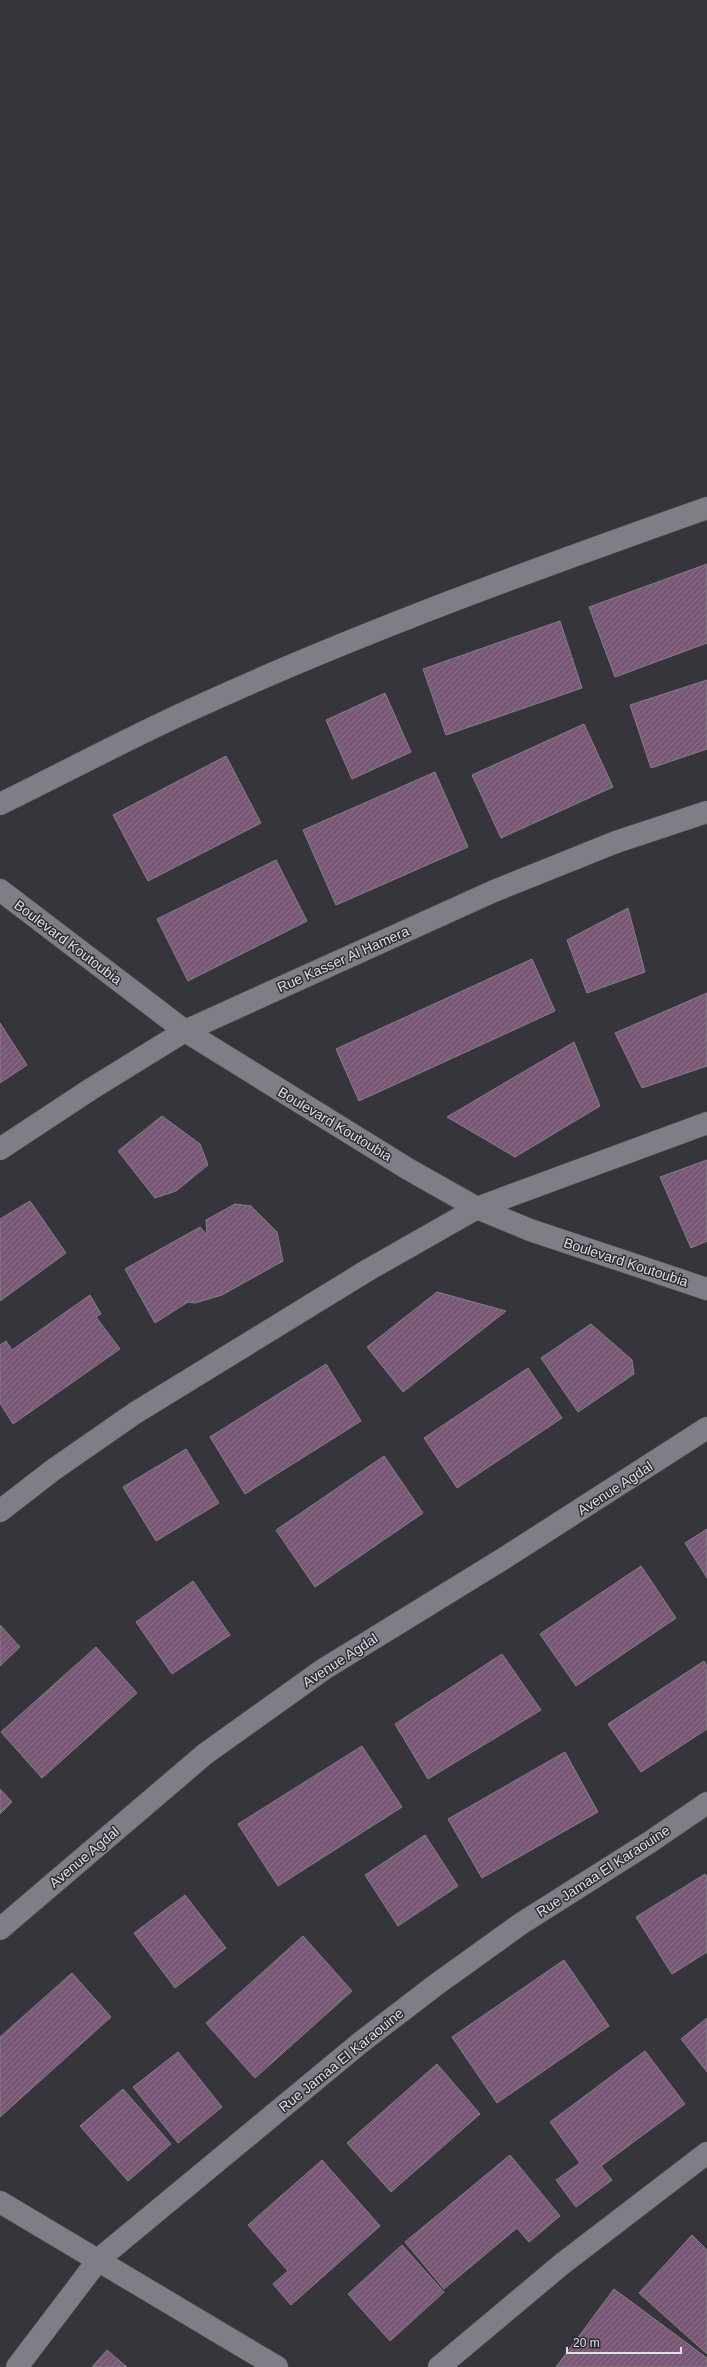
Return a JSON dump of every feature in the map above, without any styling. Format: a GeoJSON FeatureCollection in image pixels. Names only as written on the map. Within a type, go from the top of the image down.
{"type":"FeatureCollection","features":[{"type":"Feature","properties":{"kind":"street"},"geometry":{"type":"LineString","coordinates":[[0,804],[197,707],[364,636],[557,561],[707,508]]}},
{"type":"Feature","properties":{"kind":"street","name":"Rue Kasser Al Hamera"},"geometry":{"type":"LineString","coordinates":[[0,1149],[91,1089],[186,1031],[494,891],[616,842],[707,812]]}},
{"type":"Feature","properties":{"kind":"street","name":"Boulevard Koutoubia"},"geometry":{"type":"LineString","coordinates":[[0,890],[186,1031],[322,1117],[477,1208],[530,1230],[707,1289]]}},
{"type":"Feature","properties":{"kind":"street"},"geometry":{"type":"LineString","coordinates":[[0,1511],[53,1470],[135,1413],[368,1270],[477,1208],[707,1123]]}},
{"type":"Feature","properties":{"kind":"street","name":"Avenue Agdal"},"geometry":{"type":"LineString","coordinates":[[0,1929],[205,1754],[324,1668],[506,1557],[707,1428]]}},
{"type":"Feature","properties":{"kind":"street","name":"Rue Jamaa El Karaouine"},"geometry":{"type":"LineString","coordinates":[[17,2367],[99,2259],[360,2043],[437,1984],[522,1923],[650,1842],[707,1802]]}},
{"type":"Feature","properties":{"kind":"street"},"geometry":{"type":"LineString","coordinates":[[439,2367],[562,2264],[707,2153]]}},
{"type":"Feature","properties":{"kind":"street"},"geometry":{"type":"LineString","coordinates":[[0,2202],[99,2259],[277,2367]]}},
{"type":"Feature","properties":{"kind":"building"},"geometry":{"type":"Polygon","coordinates":[[[707,564],[707,643],[615,677],[589,607],[707,564]]]}},
{"type":"Feature","properties":{"kind":"building"},"geometry":{"type":"Polygon","coordinates":[[[560,621],[582,688],[446,735],[423,669],[560,621]]]}},
{"type":"Feature","properties":{"kind":"building"},"geometry":{"type":"Polygon","coordinates":[[[707,680],[707,749],[651,768],[630,705],[707,680]]]}},
{"type":"Feature","properties":{"kind":"building"},"geometry":{"type":"Polygon","coordinates":[[[385,693],[411,752],[352,779],[326,720],[385,693]]]}},
{"type":"Feature","properties":{"kind":"building"},"geometry":{"type":"Polygon","coordinates":[[[584,724],[613,787],[501,838],[472,775],[584,724]]]}},
{"type":"Feature","properties":{"kind":"building"},"geometry":{"type":"Polygon","coordinates":[[[226,756],[261,823],[148,881],[113,815],[226,756]]]}},
{"type":"Feature","properties":{"kind":"building"},"geometry":{"type":"Polygon","coordinates":[[[435,772],[468,847],[336,905],[303,830],[435,772]]]}},
{"type":"Feature","properties":{"kind":"building"},"geometry":{"type":"Polygon","coordinates":[[[276,860],[307,921],[188,981],[157,919],[276,860]]]}},
{"type":"Feature","properties":{"kind":"building"},"geometry":{"type":"Polygon","coordinates":[[[628,908],[645,972],[587,993],[567,940],[628,908]]]}},
{"type":"Feature","properties":{"kind":"building"},"geometry":{"type":"Polygon","coordinates":[[[532,959],[555,1011],[359,1101],[336,1049],[532,959]]]}},
{"type":"Feature","properties":{"kind":"building"},"geometry":{"type":"Polygon","coordinates":[[[707,993],[707,1066],[642,1088],[615,1033],[707,993]]]}},
{"type":"Feature","properties":{"kind":"building"},"geometry":{"type":"Polygon","coordinates":[[[0,1023],[27,1065],[0,1083],[0,1023]]]}},
{"type":"Feature","properties":{"kind":"building"},"geometry":{"type":"Polygon","coordinates":[[[574,1042],[600,1106],[515,1157],[447,1117],[574,1042]]]}},
{"type":"Feature","properties":{"kind":"building"},"geometry":{"type":"Polygon","coordinates":[[[162,1116],[200,1144],[208,1165],[176,1191],[155,1198],[118,1151],[162,1116]]]}},
{"type":"Feature","properties":{"kind":"building"},"geometry":{"type":"Polygon","coordinates":[[[707,1160],[707,1241],[691,1248],[660,1177],[707,1160]]]}},
{"type":"Feature","properties":{"kind":"building"},"geometry":{"type":"Polygon","coordinates":[[[30,1201],[66,1253],[0,1301],[0,1219],[30,1201]]]}},
{"type":"Feature","properties":{"kind":"building"},"geometry":{"type":"Polygon","coordinates":[[[235,1204],[251,1206],[277,1232],[283,1261],[222,1295],[195,1303],[188,1302],[155,1323],[125,1269],[200,1227],[207,1235],[206,1220],[235,1204]]]}},
{"type":"Feature","properties":{"kind":"building"},"geometry":{"type":"Polygon","coordinates":[[[437,1292],[506,1311],[403,1392],[367,1347],[437,1292]]]}},
{"type":"Feature","properties":{"kind":"building"},"geometry":{"type":"Polygon","coordinates":[[[90,1295],[101,1314],[96,1317],[120,1349],[13,1424],[0,1403],[0,1345],[6,1341],[12,1350],[90,1295]]]}},
{"type":"Feature","properties":{"kind":"building"},"geometry":{"type":"Polygon","coordinates":[[[591,1324],[632,1360],[634,1374],[578,1412],[541,1358],[591,1324]]]}},
{"type":"Feature","properties":{"kind":"building"},"geometry":{"type":"Polygon","coordinates":[[[326,1364],[361,1421],[245,1494],[210,1437],[326,1364]]]}},
{"type":"Feature","properties":{"kind":"building"},"geometry":{"type":"Polygon","coordinates":[[[528,1368],[562,1418],[457,1488],[424,1438],[528,1368]]]}},
{"type":"Feature","properties":{"kind":"building"},"geometry":{"type":"Polygon","coordinates":[[[186,1449],[219,1503],[156,1541],[123,1487],[186,1449]]]}},
{"type":"Feature","properties":{"kind":"building"},"geometry":{"type":"Polygon","coordinates":[[[384,1456],[423,1513],[315,1587],[276,1530],[384,1456]]]}},
{"type":"Feature","properties":{"kind":"building"},"geometry":{"type":"Polygon","coordinates":[[[707,1529],[707,1578],[685,1543],[707,1529]]]}},
{"type":"Feature","properties":{"kind":"building"},"geometry":{"type":"Polygon","coordinates":[[[641,1566],[676,1618],[576,1686],[540,1634],[641,1566]]]}},
{"type":"Feature","properties":{"kind":"building"},"geometry":{"type":"Polygon","coordinates":[[[193,1581],[230,1635],[172,1674],[136,1622],[193,1581]]]}},
{"type":"Feature","properties":{"kind":"building"},"geometry":{"type":"Polygon","coordinates":[[[0,1625],[20,1647],[0,1666],[0,1625]]]}},
{"type":"Feature","properties":{"kind":"building"},"geometry":{"type":"Polygon","coordinates":[[[96,1647],[137,1693],[42,1778],[1,1732],[96,1647]]]}},
{"type":"Feature","properties":{"kind":"building"},"geometry":{"type":"Polygon","coordinates":[[[502,1654],[541,1710],[428,1779],[395,1724],[502,1654]]]}},
{"type":"Feature","properties":{"kind":"building"},"geometry":{"type":"Polygon","coordinates":[[[704,1661],[707,1666],[707,1729],[641,1772],[608,1724],[704,1661]]]}},
{"type":"Feature","properties":{"kind":"building"},"geometry":{"type":"Polygon","coordinates":[[[362,1746],[402,1807],[278,1886],[238,1824],[362,1746]]]}},
{"type":"Feature","properties":{"kind":"building"},"geometry":{"type":"Polygon","coordinates":[[[565,1752],[598,1812],[482,1878],[448,1819],[565,1752]]]}},
{"type":"Feature","properties":{"kind":"building"},"geometry":{"type":"Polygon","coordinates":[[[0,1789],[12,1802],[0,1814],[0,1789]]]}},
{"type":"Feature","properties":{"kind":"building"},"geometry":{"type":"Polygon","coordinates":[[[425,1835],[458,1886],[398,1926],[365,1875],[425,1835]]]}},
{"type":"Feature","properties":{"kind":"building"},"geometry":{"type":"Polygon","coordinates":[[[705,1874],[707,1877],[707,1952],[672,1974],[636,1917],[705,1874]]]}},
{"type":"Feature","properties":{"kind":"building"},"geometry":{"type":"Polygon","coordinates":[[[185,1895],[226,1948],[175,1988],[134,1933],[185,1895]]]}},
{"type":"Feature","properties":{"kind":"building"},"geometry":{"type":"Polygon","coordinates":[[[303,1936],[352,1991],[255,2078],[206,2023],[303,1936]]]}},
{"type":"Feature","properties":{"kind":"building"},"geometry":{"type":"Polygon","coordinates":[[[564,1960],[609,2026],[497,2103],[452,2037],[564,1960]]]}},
{"type":"Feature","properties":{"kind":"building"},"geometry":{"type":"Polygon","coordinates":[[[72,1973],[111,2017],[0,2117],[0,2037],[72,1973]]]}},
{"type":"Feature","properties":{"kind":"building"},"geometry":{"type":"Polygon","coordinates":[[[707,2018],[707,2072],[681,2039],[707,2018]]]}},
{"type":"Feature","properties":{"kind":"building"},"geometry":{"type":"Polygon","coordinates":[[[645,2051],[685,2104],[601,2166],[612,2180],[576,2207],[556,2180],[580,2163],[550,2122],[645,2051]]]}},
{"type":"Feature","properties":{"kind":"building"},"geometry":{"type":"Polygon","coordinates":[[[178,2052],[222,2107],[178,2143],[133,2087],[178,2052]]]}},
{"type":"Feature","properties":{"kind":"building"},"geometry":{"type":"Polygon","coordinates":[[[437,2064],[480,2114],[391,2192],[347,2143],[437,2064]]]}},
{"type":"Feature","properties":{"kind":"building"},"geometry":{"type":"Polygon","coordinates":[[[123,2089],[171,2144],[128,2181],[80,2126],[123,2089]]]}},
{"type":"Feature","properties":{"kind":"building"},"geometry":{"type":"Polygon","coordinates":[[[510,2155],[560,2216],[529,2242],[517,2228],[444,2289],[405,2242],[510,2155]]]}},
{"type":"Feature","properties":{"kind":"building"},"geometry":{"type":"Polygon","coordinates":[[[322,2160],[380,2226],[291,2305],[273,2284],[288,2271],[248,2225],[322,2160]]]}},
{"type":"Feature","properties":{"kind":"building"},"geometry":{"type":"Polygon","coordinates":[[[692,2235],[707,2250],[707,2354],[639,2293],[692,2235]]]}},
{"type":"Feature","properties":{"kind":"building"},"geometry":{"type":"Polygon","coordinates":[[[402,2245],[444,2292],[390,2341],[348,2294],[402,2245]]]}},
{"type":"Feature","properties":{"kind":"building"},"geometry":{"type":"Polygon","coordinates":[[[614,2289],[707,2358],[707,2367],[556,2367],[614,2289]]]}},
{"type":"Feature","properties":{"kind":"building"},"geometry":{"type":"Polygon","coordinates":[[[107,2350],[127,2367],[92,2367],[107,2350]]]}}]}
